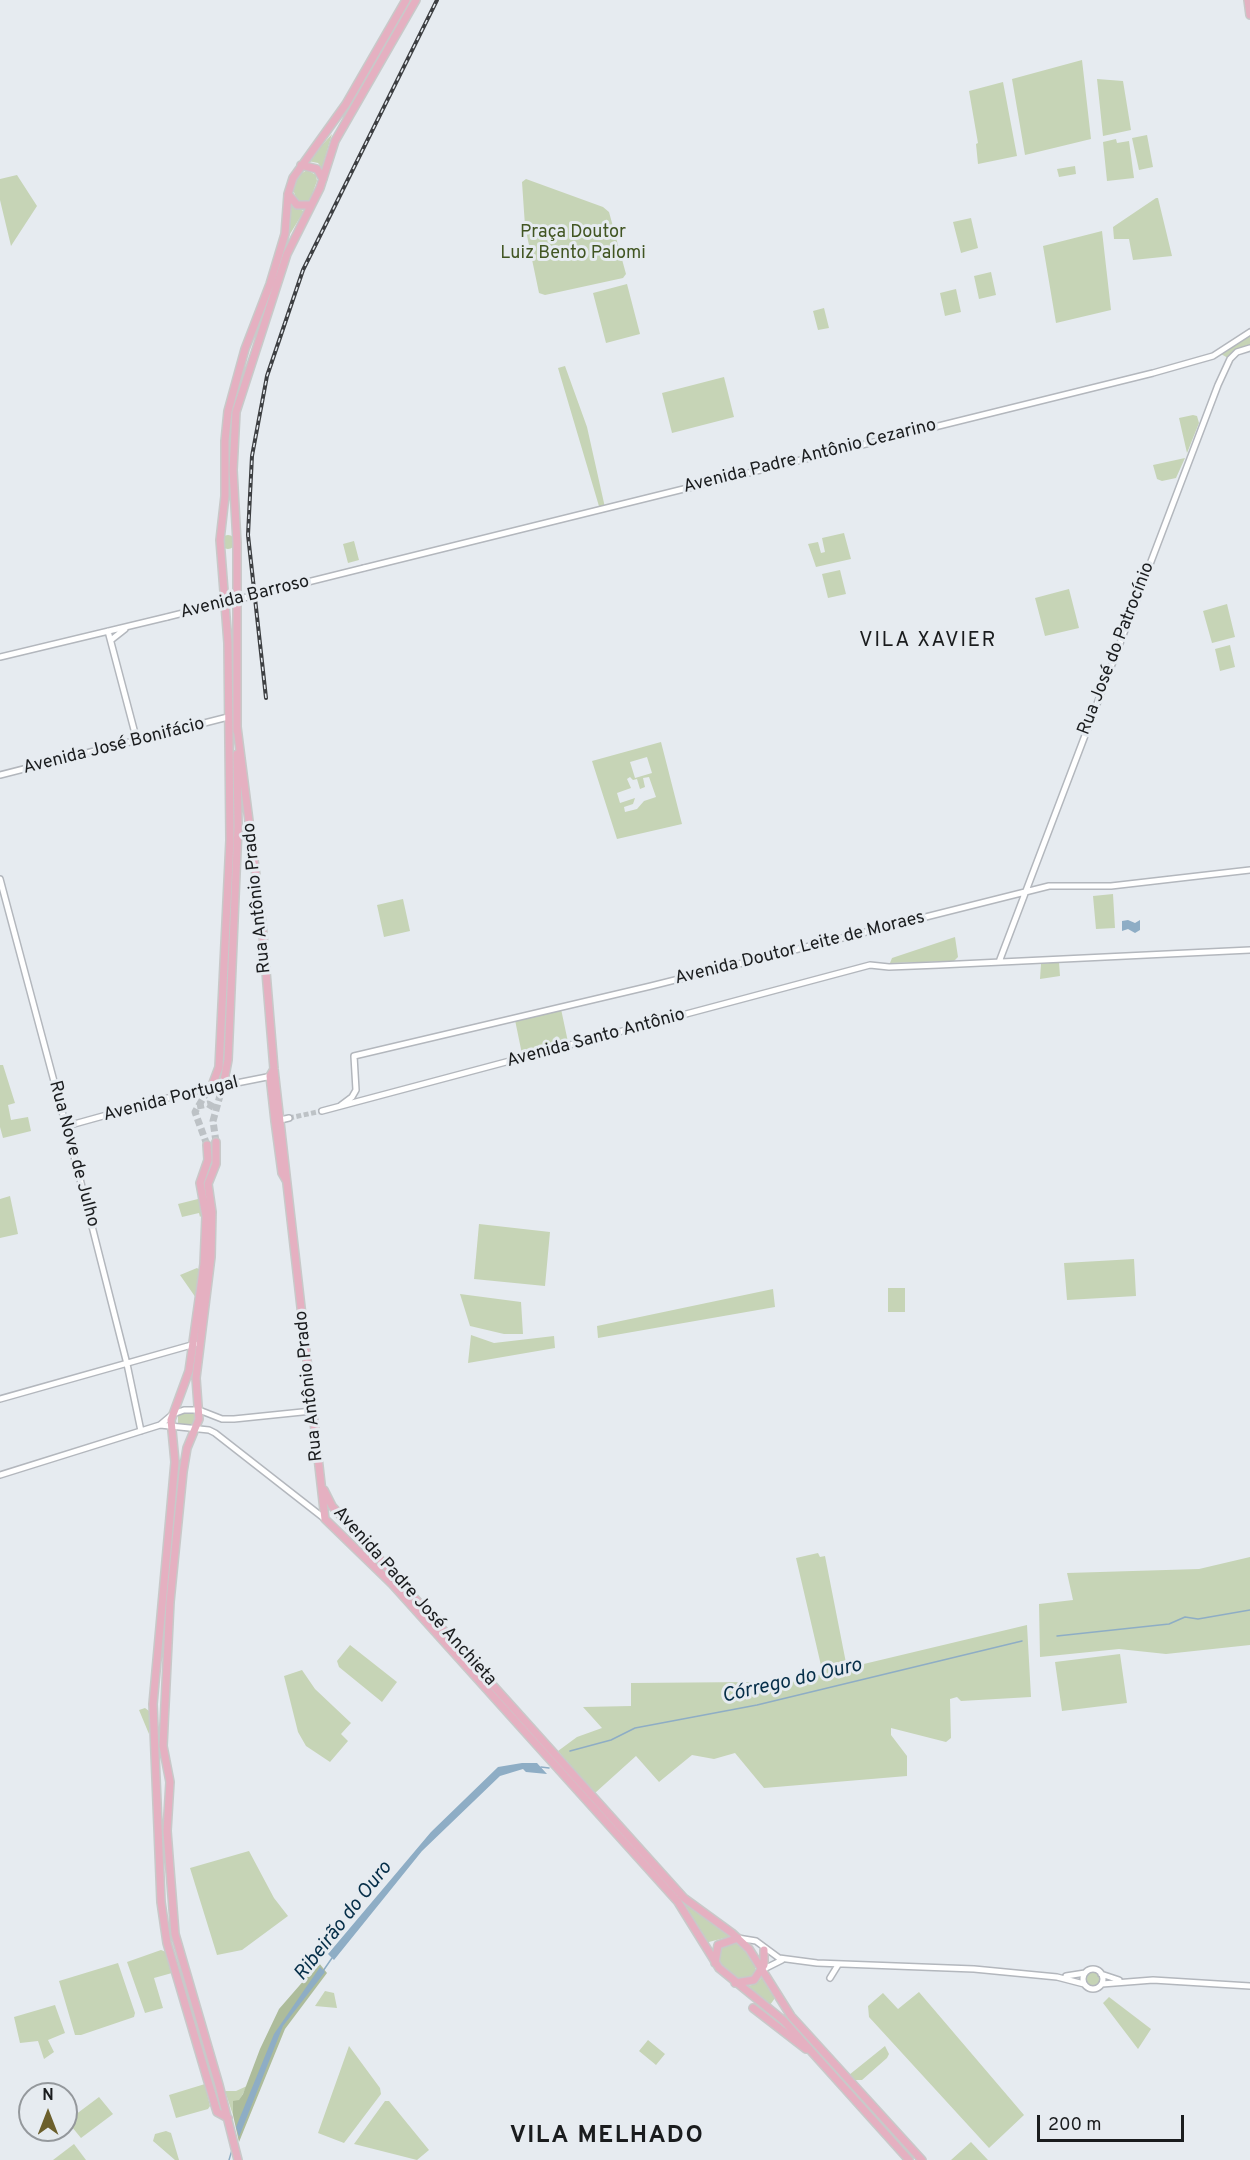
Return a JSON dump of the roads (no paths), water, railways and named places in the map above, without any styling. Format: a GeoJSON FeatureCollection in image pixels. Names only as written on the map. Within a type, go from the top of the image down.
{"type":"FeatureCollection","features":[{"type":"Feature","properties":{"kind":"main road"},"geometry":{"type":"LineString","coordinates":[[213,1083],[219,1067],[230,840],[228,643],[221,551],[228,411],[245,349],[270,284],[285,234],[288,194],[301,165],[346,104],[406,0]]}},
{"type":"Feature","properties":{"kind":"main road"},"geometry":{"type":"LineString","coordinates":[[224,1081],[228,1060],[238,827],[237,550],[233,470],[236,412],[287,254],[323,178],[343,124],[416,0]]}},
{"type":"Feature","properties":{"kind":"main road"},"geometry":{"type":"LineString","coordinates":[[1248,0],[1250,15]]}},
{"type":"Feature","properties":{"kind":"main road"},"geometry":{"type":"LineString","coordinates":[[301,165],[317,169],[323,178]]}},
{"type":"Feature","properties":{"kind":"main road"},"geometry":{"type":"LineString","coordinates":[[288,194],[297,205],[310,205]]}},
{"type":"Feature","properties":{"kind":"main road"},"geometry":{"type":"LineString","coordinates":[[222,529],[236,535]]}},
{"type":"Feature","properties":{"kind":"main road"},"geometry":{"type":"LineString","coordinates":[[221,551],[227,554],[237,550]]}},
{"type":"Feature","properties":{"kind":"main road","name":"Rua Antônio Prado"},"geometry":{"type":"LineString","coordinates":[[237,727],[262,923],[274,1073],[282,1120],[282,1173],[286,1180],[322,1485]]}},
{"type":"Feature","properties":{"kind":"main road"},"geometry":{"type":"LineString","coordinates":[[216,1142],[216,1164],[208,1184],[212,1212],[211,1257],[196,1343],[186,1383],[173,1414],[175,1461],[153,1704],[161,1902],[167,1943],[217,2112],[229,2120]]}},
{"type":"Feature","properties":{"kind":"main road"},"geometry":{"type":"LineString","coordinates":[[207,1145],[207,1167],[200,1183],[206,1216],[206,1242],[196,1343],[199,1410],[196,1428],[184,1459],[163,1699],[162,1746],[170,1789],[166,1831],[175,1934],[229,2120],[237,2157]]}},
{"type":"Feature","properties":{"kind":"main road","name":"Avenida Padre José Anchieta"},"geometry":{"type":"LineString","coordinates":[[322,1485],[325,1519],[392,1584],[678,1902],[715,1963],[735,1983],[770,2008],[909,2160]]}},
{"type":"Feature","properties":{"kind":"main road","name":"Avenida Padre José Anchieta"},"geometry":{"type":"LineString","coordinates":[[322,1485],[332,1506],[684,1898],[738,1938],[762,1970],[778,1998],[824,2053],[922,2160]]}},
{"type":"Feature","properties":{"kind":"main road"},"geometry":{"type":"LineString","coordinates":[[170,1505],[179,1514]]}},
{"type":"Feature","properties":{"kind":"main road"},"geometry":{"type":"LineString","coordinates":[[155,1773],[167,1770]]}},
{"type":"Feature","properties":{"kind":"main road"},"geometry":{"type":"LineString","coordinates":[[156,1789],[163,1792],[170,1789]]}},
{"type":"Feature","properties":{"kind":"main road"},"geometry":{"type":"LineString","coordinates":[[703,1945],[738,1938]]}},
{"type":"Feature","properties":{"kind":"main road"},"geometry":{"type":"LineString","coordinates":[[715,1963],[717,1948],[722,1942]]}},
{"type":"Feature","properties":{"kind":"main road"},"geometry":{"type":"LineString","coordinates":[[735,1983],[751,1982],[762,1970],[764,1950]]}},
{"type":"Feature","properties":{"kind":"main road"},"geometry":{"type":"LineString","coordinates":[[761,2014],[778,1998]]}},
{"type":"Feature","properties":{"kind":"main road"},"geometry":{"type":"LineString","coordinates":[[753,2008],[811,2052]]}},
{"type":"Feature","properties":{"kind":"street","name":"Avenida Padre Antônio Cezarino"},"geometry":{"type":"LineString","coordinates":[[364,568],[1131,379],[1213,356],[1250,332]]}},
{"type":"Feature","properties":{"kind":"street"},"geometry":{"type":"LineString","coordinates":[[1213,356],[1228,362],[1237,352],[1250,348]]}},
{"type":"Feature","properties":{"kind":"street","name":"Rua José do Patrocínio"},"geometry":{"type":"LineString","coordinates":[[999,962],[1228,362]]}},
{"type":"Feature","properties":{"kind":"street","name":"Avenida Barroso"},"geometry":{"type":"LineString","coordinates":[[0,657],[364,568]]}},
{"type":"Feature","properties":{"kind":"street","name":"Avenida Barroso"},"geometry":{"type":"LineString","coordinates":[[111,640],[126,628]]}},
{"type":"Feature","properties":{"kind":"street"},"geometry":{"type":"LineString","coordinates":[[108,631],[137,741]]}},
{"type":"Feature","properties":{"kind":"street","name":"Avenida José Bonifácio"},"geometry":{"type":"LineString","coordinates":[[0,775],[228,717]]}},
{"type":"Feature","properties":{"kind":"street","name":"Avenida Doutor Leite de Moraes"},"geometry":{"type":"LineString","coordinates":[[356,1090],[354,1056],[651,986],[1049,886],[1111,886],[1250,870]]}},
{"type":"Feature","properties":{"kind":"street","name":"Rua Nove de Julho"},"geometry":{"type":"LineString","coordinates":[[0,879],[67,1126],[127,1364],[141,1431]]}},
{"type":"Feature","properties":{"kind":"street","name":"Avenida Santo Antônio"},"geometry":{"type":"LineString","coordinates":[[322,1111],[870,965],[889,967],[1250,950]]}},
{"type":"Feature","properties":{"kind":"street","name":"Avenida Portugal"},"geometry":{"type":"LineString","coordinates":[[67,1126],[186,1093],[274,1073]]}},
{"type":"Feature","properties":{"kind":"street"},"geometry":{"type":"LineString","coordinates":[[340,1106],[352,1097],[356,1090],[362,1100]]}},
{"type":"Feature","properties":{"kind":"street"},"geometry":{"type":"LineString","coordinates":[[0,1399],[196,1343]]}},
{"type":"Feature","properties":{"kind":"street"},"geometry":{"type":"LineString","coordinates":[[0,1475],[160,1425],[173,1414],[184,1410],[199,1410],[222,1419],[312,1411]]}},
{"type":"Feature","properties":{"kind":"street"},"geometry":{"type":"LineString","coordinates":[[160,1425],[196,1428],[215,1433],[325,1519]]}},
{"type":"Feature","properties":{"kind":"street"},"geometry":{"type":"LineString","coordinates":[[738,1938],[751,1939],[764,1950],[779,1958],[838,1965],[974,1969],[1057,1977],[1084,1984],[1093,1989],[1102,1983],[1124,1981],[1250,1986]]}},
{"type":"Feature","properties":{"kind":"street"},"geometry":{"type":"LineString","coordinates":[[762,1970],[775,1962],[794,1960]]}},
{"type":"Feature","properties":{"kind":"street"},"geometry":{"type":"LineString","coordinates":[[830,1978],[838,1965]]}},
{"type":"Feature","properties":{"kind":"street"},"geometry":{"type":"LineString","coordinates":[[1057,1977],[1092,1970],[1124,1981]]}},
{"type":"Feature","properties":{"kind":"street"},"geometry":{"type":"LineString","coordinates":[[1084,1984],[1085,1973]]}},
{"type":"Feature","properties":{"kind":"street"},"geometry":{"type":"LineString","coordinates":[[1101,1974],[1102,1983]]}},
{"type":"Feature","properties":{"kind":"water"},"geometry":{"type":"Polygon","coordinates":[[[1128,920],[1135,923],[1140,920],[1140,930],[1135,933],[1128,929],[1122,931],[1122,921],[1128,920]]]}},
{"type":"Feature","properties":{"kind":"water"},"geometry":{"type":"Polygon","coordinates":[[[537,1763],[547,1774],[526,1772],[523,1769],[500,1776],[422,1851],[334,1960],[328,1954],[431,1832],[498,1767],[537,1763]]]}},
{"type":"Feature","properties":{"kind":"water"},"geometry":{"type":"Polygon","coordinates":[[[320,1967],[325,1972],[283,2026],[239,2137],[236,2127],[274,2034],[320,1967]]]}},
{"type":"Feature","properties":{"kind":"waterway","name":"Córrego do Ouro"},"geometry":{"type":"LineString","coordinates":[[1057,1636],[1169,1624],[1185,1617],[1198,1619],[1250,1610]]}},
{"type":"Feature","properties":{"kind":"waterway","name":"Córrego do Ouro"},"geometry":{"type":"LineString","coordinates":[[570,1751],[611,1740],[635,1728],[757,1705],[1022,1641]]}},
{"type":"Feature","properties":{"kind":"waterway","name":"Ribeirão do Ouro"},"geometry":{"type":"LineString","coordinates":[[541,1767],[549,1768]]}},
{"type":"Feature","properties":{"kind":"waterway","name":"Ribeirão do Ouro"},"geometry":{"type":"LineString","coordinates":[[323,1971],[332,1958]]}},
{"type":"Feature","properties":{"kind":"waterway","name":"Ribeirão do Ouro"},"geometry":{"type":"LineString","coordinates":[[229,2160],[232,2150]]}},
{"type":"Feature","properties":{"kind":"tunnel"},"geometry":{"type":"LineString","coordinates":[[216,1142],[213,1121],[224,1081]]}},
{"type":"Feature","properties":{"kind":"tunnel"},"geometry":{"type":"LineString","coordinates":[[207,1145],[195,1112],[211,1085]]}},
{"type":"Feature","properties":{"kind":"tunnel"},"geometry":{"type":"LineString","coordinates":[[197,1106],[208,1104],[215,1108]]}},
{"type":"Feature","properties":{"kind":"tunnel"},"geometry":{"type":"LineString","coordinates":[[289,1118],[322,1111]]}},
{"type":"Feature","properties":{"kind":"railway"},"geometry":{"type":"LineString","coordinates":[[266,698],[248,535],[252,456],[267,376],[303,270],[437,0]]}},
{"type":"Feature","properties":{"kind":"district","name":"VILA XAVIER"},"geometry":{"type":"Point","coordinates":[928,642]}},
{"type":"Feature","properties":{"kind":"district","name":"VILA MELHADO"},"geometry":{"type":"Point","coordinates":[607,2137]}},
{"type":"Feature","properties":{"kind":"park label","name":"Praça Doutor Luiz Bento Palomi"},"geometry":{"type":"Point","coordinates":[573,243]}}]}
